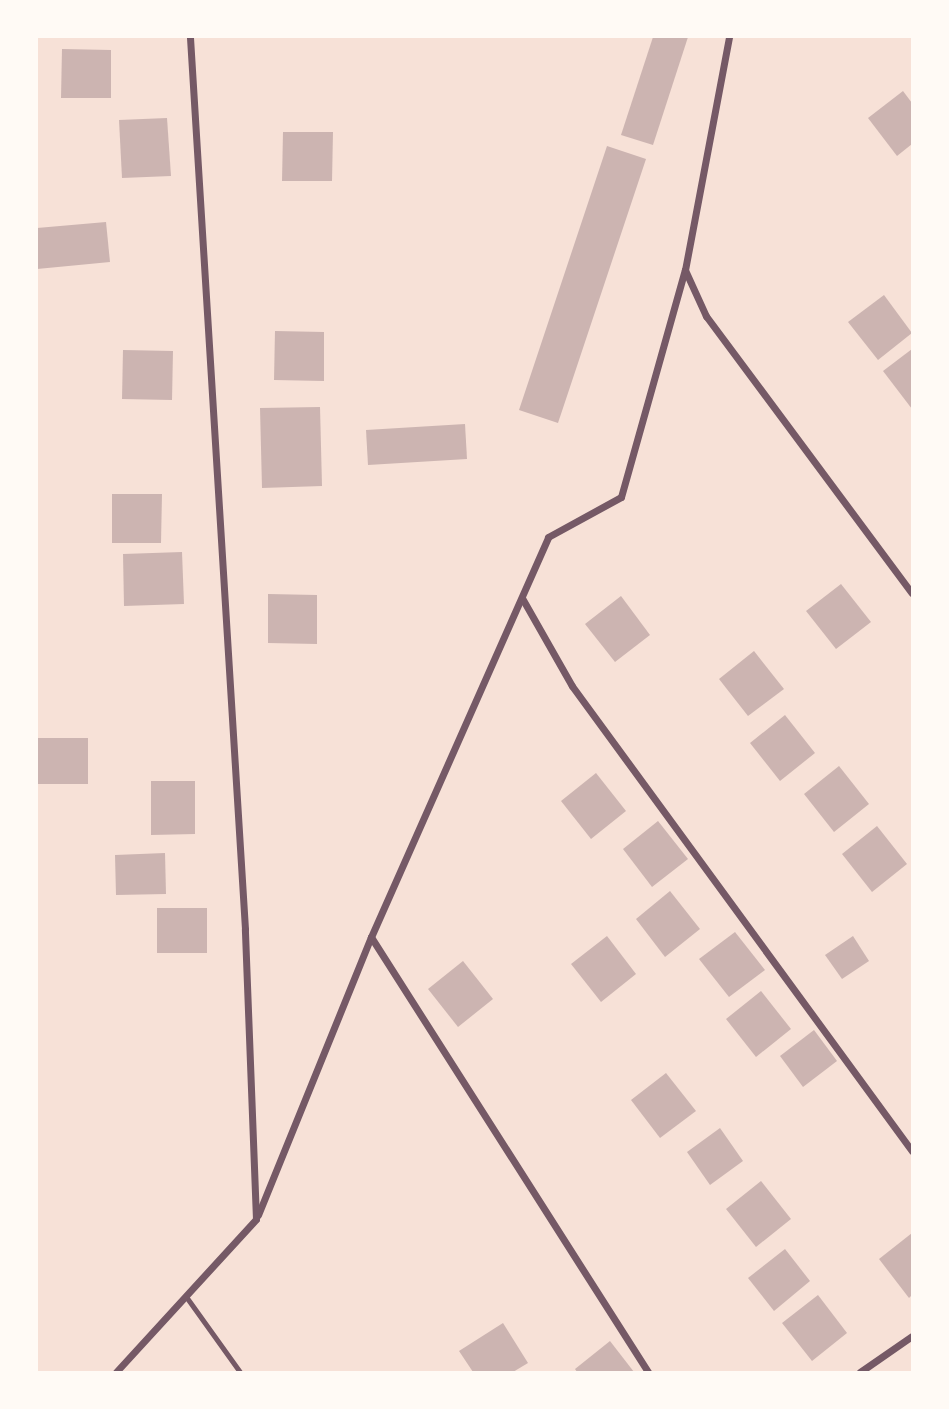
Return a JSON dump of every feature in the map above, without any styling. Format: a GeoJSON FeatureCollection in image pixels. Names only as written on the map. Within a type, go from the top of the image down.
{"type":"FeatureCollection","features":[{"type":"Feature","properties":{"kind":"street"},"geometry":{"type":"LineString","coordinates":[[190,37],[245,929],[256,1219]]}},
{"type":"Feature","properties":{"kind":"street"},"geometry":{"type":"LineString","coordinates":[[116,1372],[187,1298],[256,1219],[371,937],[548,537],[621,497],[685,270],[729,37]]}},
{"type":"Feature","properties":{"kind":"street"},"geometry":{"type":"LineString","coordinates":[[685,270],[706,316],[912,593]]}},
{"type":"Feature","properties":{"kind":"street"},"geometry":{"type":"LineString","coordinates":[[522,598],[572,686],[912,1151]]}},
{"type":"Feature","properties":{"kind":"street"},"geometry":{"type":"LineString","coordinates":[[371,937],[648,1372]]}},
{"type":"Feature","properties":{"kind":"street"},"geometry":{"type":"LineString","coordinates":[[860,1372],[912,1336]]}},
{"type":"Feature","properties":{"kind":"lane"},"geometry":{"type":"LineString","coordinates":[[187,1298],[240,1372]]}},
{"type":"Feature","properties":{"kind":"building"},"geometry":{"type":"Polygon","coordinates":[[[653,37],[688,37],[653,145],[621,135],[653,37]]]}},
{"type":"Feature","properties":{"kind":"building"},"geometry":{"type":"Polygon","coordinates":[[[62,49],[111,50],[111,98],[61,98],[62,49]]]}},
{"type":"Feature","properties":{"kind":"building"},"geometry":{"type":"Polygon","coordinates":[[[903,91],[912,103],[912,144],[897,156],[868,118],[903,91]]]}},
{"type":"Feature","properties":{"kind":"building"},"geometry":{"type":"Polygon","coordinates":[[[167,118],[171,176],[122,178],[119,120],[167,118]]]}},
{"type":"Feature","properties":{"kind":"building"},"geometry":{"type":"Polygon","coordinates":[[[283,132],[333,132],[332,181],[282,181],[283,132]]]}},
{"type":"Feature","properties":{"kind":"building"},"geometry":{"type":"Polygon","coordinates":[[[607,146],[646,159],[558,423],[519,410],[607,146]]]}},
{"type":"Feature","properties":{"kind":"building"},"geometry":{"type":"Polygon","coordinates":[[[106,222],[110,262],[37,269],[37,228],[106,222]]]}},
{"type":"Feature","properties":{"kind":"building"},"geometry":{"type":"Polygon","coordinates":[[[884,295],[912,333],[878,360],[848,322],[884,295]]]}},
{"type":"Feature","properties":{"kind":"building"},"geometry":{"type":"Polygon","coordinates":[[[275,331],[324,332],[324,381],[274,380],[275,331]]]}},
{"type":"Feature","properties":{"kind":"building"},"geometry":{"type":"Polygon","coordinates":[[[912,349],[912,409],[883,371],[912,349]]]}},
{"type":"Feature","properties":{"kind":"building"},"geometry":{"type":"Polygon","coordinates":[[[123,350],[173,351],[172,400],[122,399],[123,350]]]}},
{"type":"Feature","properties":{"kind":"building"},"geometry":{"type":"Polygon","coordinates":[[[320,407],[322,486],[262,488],[260,408],[320,407]]]}},
{"type":"Feature","properties":{"kind":"building"},"geometry":{"type":"Polygon","coordinates":[[[465,424],[467,459],[368,465],[366,430],[465,424]]]}},
{"type":"Feature","properties":{"kind":"building"},"geometry":{"type":"Polygon","coordinates":[[[112,494],[162,494],[161,543],[112,543],[112,494]]]}},
{"type":"Feature","properties":{"kind":"building"},"geometry":{"type":"Polygon","coordinates":[[[182,552],[184,604],[124,606],[123,554],[182,552]]]}},
{"type":"Feature","properties":{"kind":"building"},"geometry":{"type":"Polygon","coordinates":[[[841,584],[871,622],[836,649],[806,611],[841,584]]]}},
{"type":"Feature","properties":{"kind":"building"},"geometry":{"type":"Polygon","coordinates":[[[268,594],[317,595],[317,644],[268,643],[268,594]]]}},
{"type":"Feature","properties":{"kind":"building"},"geometry":{"type":"Polygon","coordinates":[[[621,596],[650,635],[615,662],[585,624],[621,596]]]}},
{"type":"Feature","properties":{"kind":"building"},"geometry":{"type":"Polygon","coordinates":[[[754,651],[784,689],[748,716],[719,679],[754,651]]]}},
{"type":"Feature","properties":{"kind":"building"},"geometry":{"type":"Polygon","coordinates":[[[785,715],[815,753],[780,781],[750,743],[785,715]]]}},
{"type":"Feature","properties":{"kind":"building"},"geometry":{"type":"Polygon","coordinates":[[[38,738],[88,738],[88,784],[38,784],[38,738]]]}},
{"type":"Feature","properties":{"kind":"building"},"geometry":{"type":"Polygon","coordinates":[[[839,766],[869,804],[834,832],[804,794],[839,766]]]}},
{"type":"Feature","properties":{"kind":"building"},"geometry":{"type":"Polygon","coordinates":[[[596,773],[626,811],[591,839],[561,801],[596,773]]]}},
{"type":"Feature","properties":{"kind":"building"},"geometry":{"type":"Polygon","coordinates":[[[151,781],[195,781],[195,834],[151,835],[151,781]]]}},
{"type":"Feature","properties":{"kind":"building"},"geometry":{"type":"Polygon","coordinates":[[[658,821],[688,859],[652,887],[623,849],[658,821]]]}},
{"type":"Feature","properties":{"kind":"building"},"geometry":{"type":"Polygon","coordinates":[[[877,826],[907,864],[872,892],[842,854],[877,826]]]}},
{"type":"Feature","properties":{"kind":"building"},"geometry":{"type":"Polygon","coordinates":[[[165,853],[166,894],[116,895],[115,855],[165,853]]]}},
{"type":"Feature","properties":{"kind":"building"},"geometry":{"type":"Polygon","coordinates":[[[670,891],[700,929],[665,957],[636,919],[670,891]]]}},
{"type":"Feature","properties":{"kind":"building"},"geometry":{"type":"Polygon","coordinates":[[[157,908],[207,908],[207,953],[157,953],[157,908]]]}},
{"type":"Feature","properties":{"kind":"building"},"geometry":{"type":"Polygon","coordinates":[[[735,932],[765,970],[729,997],[699,959],[735,932]]]}},
{"type":"Feature","properties":{"kind":"building"},"geometry":{"type":"Polygon","coordinates":[[[607,936],[636,974],[601,1002],[571,964],[607,936]]]}},
{"type":"Feature","properties":{"kind":"building"},"geometry":{"type":"Polygon","coordinates":[[[853,936],[869,961],[842,979],[825,955],[853,936]]]}},
{"type":"Feature","properties":{"kind":"building"},"geometry":{"type":"Polygon","coordinates":[[[463,961],[493,999],[458,1027],[428,989],[463,961]]]}},
{"type":"Feature","properties":{"kind":"building"},"geometry":{"type":"Polygon","coordinates":[[[761,991],[791,1029],[756,1057],[726,1019],[761,991]]]}},
{"type":"Feature","properties":{"kind":"building"},"geometry":{"type":"Polygon","coordinates":[[[814,1030],[837,1061],[803,1087],[780,1056],[814,1030]]]}},
{"type":"Feature","properties":{"kind":"building"},"geometry":{"type":"Polygon","coordinates":[[[666,1073],[696,1111],[660,1138],[631,1100],[666,1073]]]}},
{"type":"Feature","properties":{"kind":"building"},"geometry":{"type":"Polygon","coordinates":[[[720,1128],[743,1161],[710,1185],[687,1152],[720,1128]]]}},
{"type":"Feature","properties":{"kind":"building"},"geometry":{"type":"Polygon","coordinates":[[[761,1181],[791,1219],[756,1247],[726,1209],[761,1181]]]}},
{"type":"Feature","properties":{"kind":"building"},"geometry":{"type":"Polygon","coordinates":[[[912,1233],[912,1295],[909,1298],[879,1259],[912,1233]]]}},
{"type":"Feature","properties":{"kind":"building"},"geometry":{"type":"Polygon","coordinates":[[[785,1249],[810,1281],[774,1311],[748,1278],[785,1249]]]}},
{"type":"Feature","properties":{"kind":"building"},"geometry":{"type":"Polygon","coordinates":[[[818,1295],[847,1333],[812,1361],[782,1323],[818,1295]]]}},
{"type":"Feature","properties":{"kind":"building"},"geometry":{"type":"Polygon","coordinates":[[[503,1323],[528,1363],[513,1372],[473,1372],[459,1351],[503,1323]]]}},
{"type":"Feature","properties":{"kind":"building"},"geometry":{"type":"Polygon","coordinates":[[[610,1341],[634,1372],[577,1372],[575,1369],[610,1341]]]}}]}
